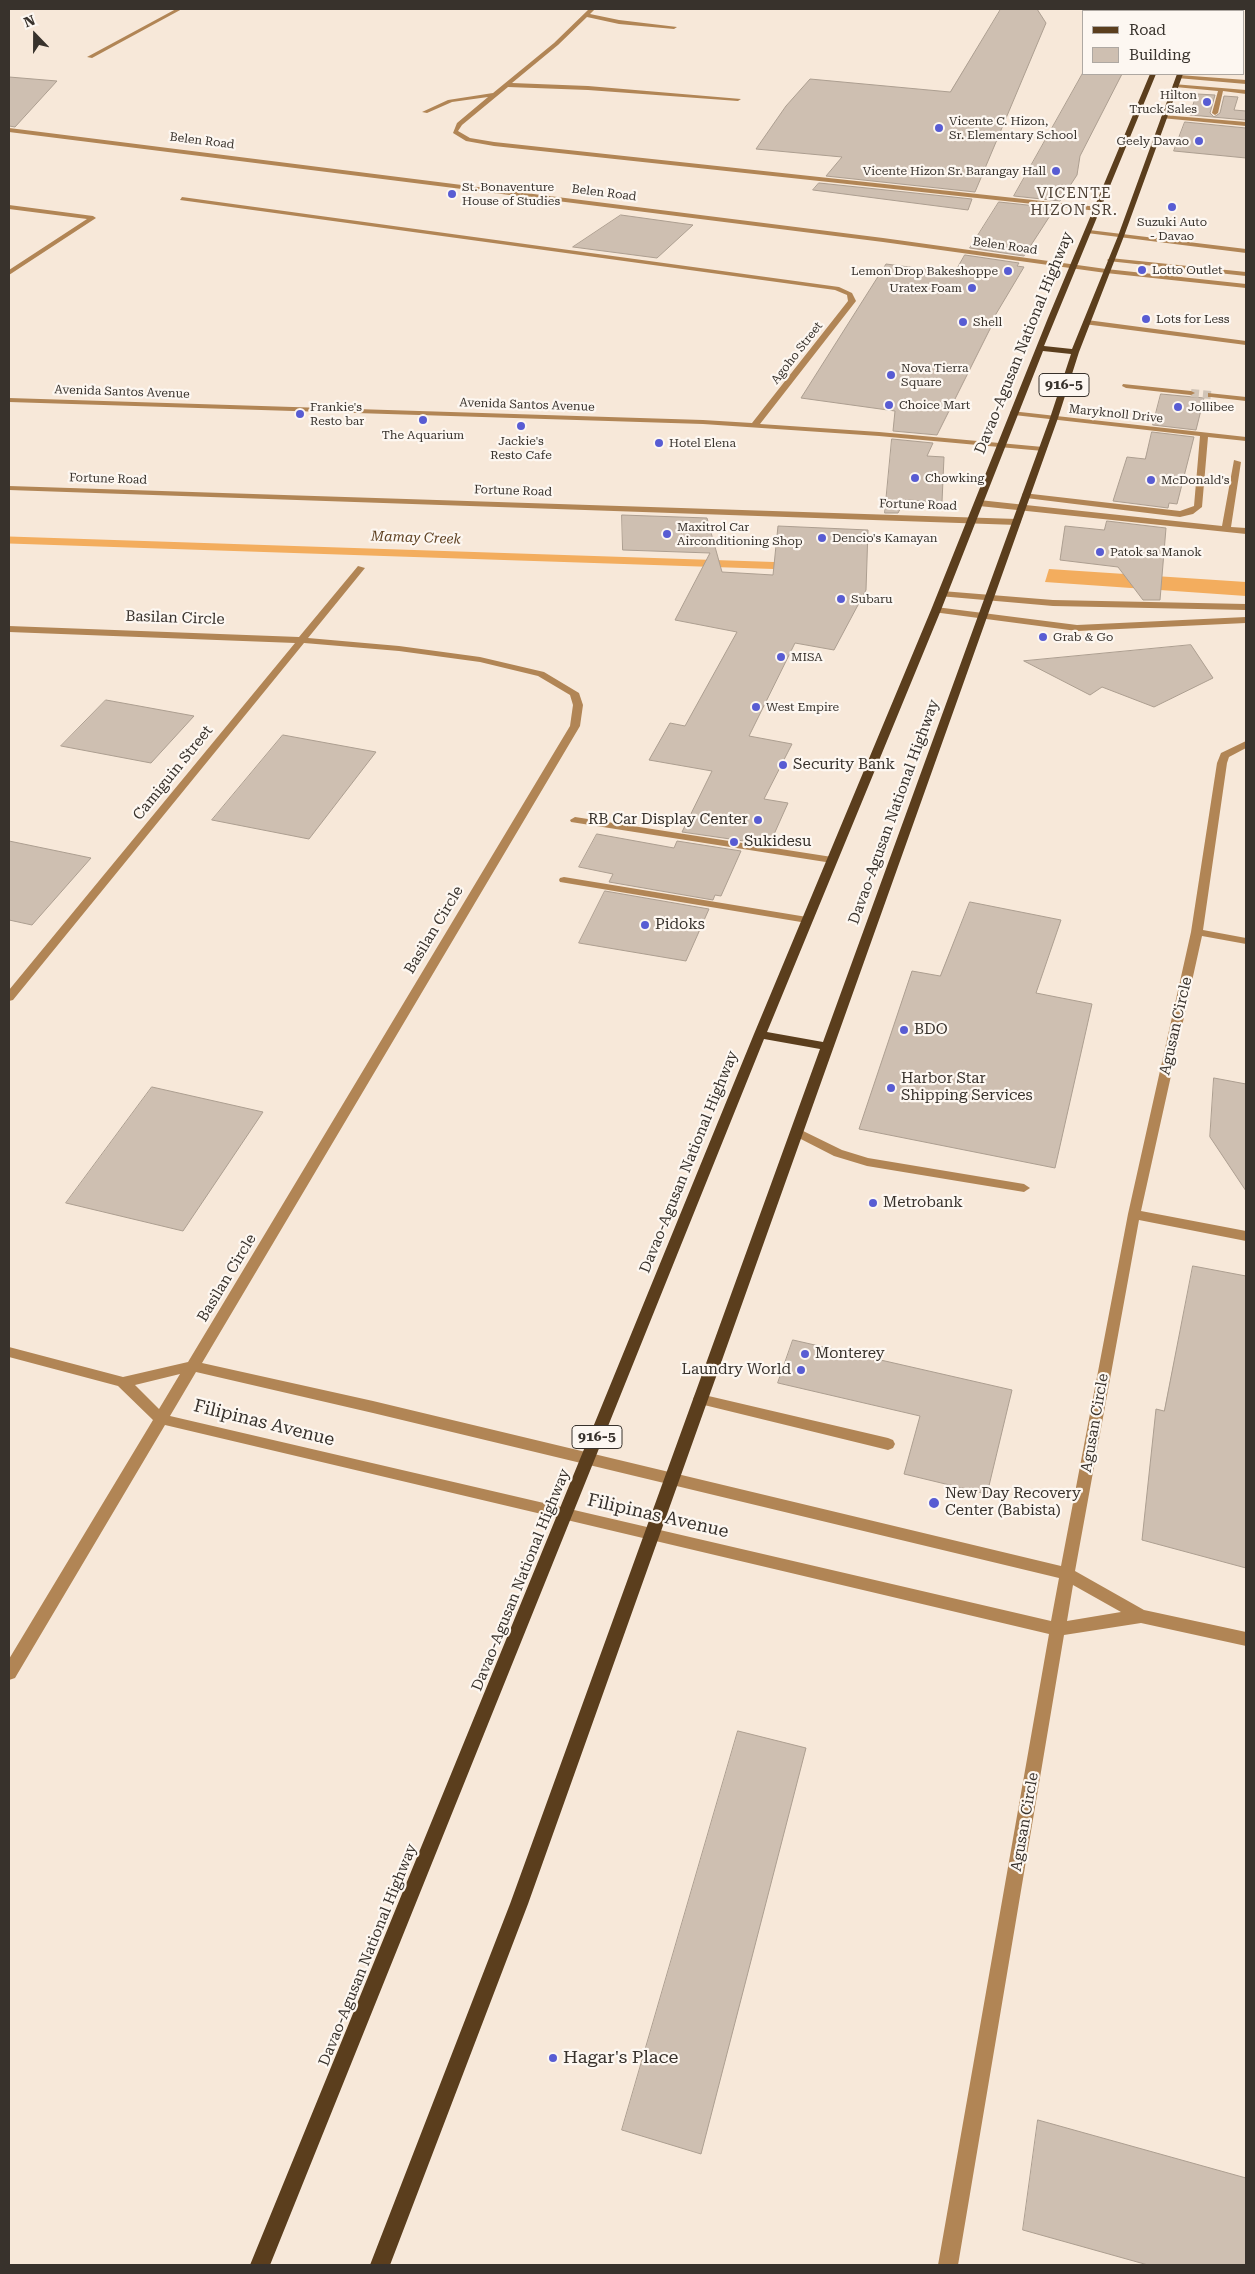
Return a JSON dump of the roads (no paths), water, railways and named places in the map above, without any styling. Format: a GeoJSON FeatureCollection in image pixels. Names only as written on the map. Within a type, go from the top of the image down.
{"type":"FeatureCollection","features":[{"type":"Feature","properties":{"kind":"main road","name":"Davao-Agusan National Highway"},"geometry":{"type":"LineString","coordinates":[[260,2265],[760,1034],[936,610],[1040,348],[1153,75]]}},
{"type":"Feature","properties":{"kind":"main road","name":"Davao-Agusan National Highway"},"geometry":{"type":"LineString","coordinates":[[380,2265],[400,2209],[520,1904],[671,1478],[1017,522],[1075,352],[1121,236],[1179,75]]}},
{"type":"Feature","properties":{"kind":"main road"},"geometry":{"type":"LineString","coordinates":[[1040,348],[1075,352]]}},
{"type":"Feature","properties":{"kind":"main road"},"geometry":{"type":"LineString","coordinates":[[760,1034],[828,1047]]}},
{"type":"Feature","properties":{"kind":"street"},"geometry":{"type":"LineString","coordinates":[[90,57],[179,9]]}},
{"type":"Feature","properties":{"kind":"street"},"geometry":{"type":"LineString","coordinates":[[592,9],[556,44],[459,124],[455,132],[468,140],[494,144],[1098,209]]}},
{"type":"Feature","properties":{"kind":"street"},"geometry":{"type":"LineString","coordinates":[[1183,9],[1202,10]]}},
{"type":"Feature","properties":{"kind":"street"},"geometry":{"type":"LineString","coordinates":[[586,15],[619,22],[674,27]]}},
{"type":"Feature","properties":{"kind":"street"},"geometry":{"type":"LineString","coordinates":[[1179,75],[1246,82]]}},
{"type":"Feature","properties":{"kind":"street"},"geometry":{"type":"LineString","coordinates":[[506,85],[588,88],[738,99]]}},
{"type":"Feature","properties":{"kind":"street"},"geometry":{"type":"LineString","coordinates":[[1175,86],[1246,92]]}},
{"type":"Feature","properties":{"kind":"street"},"geometry":{"type":"LineString","coordinates":[[1215,113],[1221,90]]}},
{"type":"Feature","properties":{"kind":"street"},"geometry":{"type":"LineString","coordinates":[[426,112],[441,103],[459,98],[494,95]]}},
{"type":"Feature","properties":{"kind":"street"},"geometry":{"type":"LineString","coordinates":[[1166,109],[1176,110]]}},
{"type":"Feature","properties":{"kind":"street"},"geometry":{"type":"LineString","coordinates":[[1206,113],[1223,114]]}},
{"type":"Feature","properties":{"kind":"street"},"geometry":{"type":"LineString","coordinates":[[1163,117],[1246,124]]}},
{"type":"Feature","properties":{"kind":"street","name":"Belen Road"},"geometry":{"type":"LineString","coordinates":[[9,130],[844,234],[1074,267],[1246,286]]}},
{"type":"Feature","properties":{"kind":"street","name":"Agoho Street"},"geometry":{"type":"LineString","coordinates":[[182,200],[837,288],[850,294],[852,301],[755,425]]}},
{"type":"Feature","properties":{"kind":"street"},"geometry":{"type":"LineString","coordinates":[[9,207],[93,218],[9,273]]}},
{"type":"Feature","properties":{"kind":"street"},"geometry":{"type":"LineString","coordinates":[[1088,232],[1246,251]]}},
{"type":"Feature","properties":{"kind":"street"},"geometry":{"type":"LineString","coordinates":[[1110,260],[1246,274]]}},
{"type":"Feature","properties":{"kind":"street"},"geometry":{"type":"LineString","coordinates":[[1087,322],[1246,343]]}},
{"type":"Feature","properties":{"kind":"street"},"geometry":{"type":"LineString","coordinates":[[1126,386],[1191,393]]}},
{"type":"Feature","properties":{"kind":"street"},"geometry":{"type":"LineString","coordinates":[[1211,395],[1246,400]]}},
{"type":"Feature","properties":{"kind":"street","name":"Avenida Santos Avenue"},"geometry":{"type":"LineString","coordinates":[[9,400],[755,425],[1043,449]]}},
{"type":"Feature","properties":{"kind":"street","name":"Maryknoll Drive"},"geometry":{"type":"LineString","coordinates":[[1014,414],[1246,439]]}},
{"type":"Feature","properties":{"kind":"street"},"geometry":{"type":"LineString","coordinates":[[1026,495],[1180,514],[1190,512],[1198,507],[1204,435]]}},
{"type":"Feature","properties":{"kind":"street"},"geometry":{"type":"LineString","coordinates":[[1226,529],[1237,462]]}},
{"type":"Feature","properties":{"kind":"street","name":"Fortune Road"},"geometry":{"type":"LineString","coordinates":[[9,488],[1017,522]]}},
{"type":"Feature","properties":{"kind":"street"},"geometry":{"type":"LineString","coordinates":[[979,503],[1246,531]]}},
{"type":"Feature","properties":{"kind":"street","name":"Camiguin Street"},"geometry":{"type":"LineString","coordinates":[[9,997],[361,568]]}},
{"type":"Feature","properties":{"kind":"street"},"geometry":{"type":"LineString","coordinates":[[942,594],[1071,604],[1163,604],[1246,608]]}},
{"type":"Feature","properties":{"kind":"street"},"geometry":{"type":"LineString","coordinates":[[936,610],[1077,628],[1246,620]]}},
{"type":"Feature","properties":{"kind":"street","name":"Basilan Circle"},"geometry":{"type":"LineString","coordinates":[[9,629],[301,639],[468,657],[510,666],[561,682],[575,694],[578,708],[576,726],[9,1673]]}},
{"type":"Feature","properties":{"kind":"street","name":"Agusan Circle"},"geometry":{"type":"LineString","coordinates":[[948,2265],[1067,1574],[1134,1214],[1197,932],[1222,764],[1226,755],[1246,744]]}},
{"type":"Feature","properties":{"kind":"street"},"geometry":{"type":"LineString","coordinates":[[574,820],[832,860]]}},
{"type":"Feature","properties":{"kind":"street"},"geometry":{"type":"LineString","coordinates":[[564,880],[807,920]]}},
{"type":"Feature","properties":{"kind":"street"},"geometry":{"type":"LineString","coordinates":[[1197,932],[1246,941]]}},
{"type":"Feature","properties":{"kind":"street"},"geometry":{"type":"LineString","coordinates":[[797,1132],[838,1153],[867,1162],[1024,1188]]}},
{"type":"Feature","properties":{"kind":"street"},"geometry":{"type":"LineString","coordinates":[[1134,1214],[1246,1236]]}},
{"type":"Feature","properties":{"kind":"street","name":"Filipinas Avenue"},"geometry":{"type":"LineString","coordinates":[[9,1352],[123,1382],[193,1366],[588,1458],[1067,1574],[1141,1616],[1246,1639]]}},
{"type":"Feature","properties":{"kind":"street","name":"Filipinas Avenue"},"geometry":{"type":"LineString","coordinates":[[123,1382],[161,1419],[1058,1629],[1141,1616]]}},
{"type":"Feature","properties":{"kind":"street"},"geometry":{"type":"LineString","coordinates":[[700,1399],[888,1444]]}},
{"type":"Feature","properties":{"kind":"waterway","name":"Mamay Creek"},"geometry":{"type":"LineString","coordinates":[[9,540],[789,566]]}},
{"type":"Feature","properties":{"kind":"tunnel"},"geometry":{"type":"LineString","coordinates":[[1191,393],[1211,395]]}},
{"type":"Feature","properties":{"kind":"place","name":"Hilton Truck Sales"},"geometry":{"type":"Point","coordinates":[1207,102]}},
{"type":"Feature","properties":{"kind":"place","name":"Vicente C. Hizon, Sr. Elementary School"},"geometry":{"type":"Point","coordinates":[939,128]}},
{"type":"Feature","properties":{"kind":"place","name":"Geely Davao"},"geometry":{"type":"Point","coordinates":[1199,141]}},
{"type":"Feature","properties":{"kind":"place","name":"Vicente Hizon Sr. Barangay Hall"},"geometry":{"type":"Point","coordinates":[1056,171]}},
{"type":"Feature","properties":{"kind":"place","name":"St. Bonaventure House of Studies"},"geometry":{"type":"Point","coordinates":[452,194]}},
{"type":"Feature","properties":{"kind":"place","name":"Suzuki Auto - Davao"},"geometry":{"type":"Point","coordinates":[1172,207]}},
{"type":"Feature","properties":{"kind":"place","name":"Lotto Outlet"},"geometry":{"type":"Point","coordinates":[1142,270]}},
{"type":"Feature","properties":{"kind":"place","name":"Lemon Drop Bakeshoppe"},"geometry":{"type":"Point","coordinates":[1008,271]}},
{"type":"Feature","properties":{"kind":"place","name":"Uratex Foam"},"geometry":{"type":"Point","coordinates":[972,288]}},
{"type":"Feature","properties":{"kind":"place","name":"Lots for Less"},"geometry":{"type":"Point","coordinates":[1146,319]}},
{"type":"Feature","properties":{"kind":"place","name":"Shell"},"geometry":{"type":"Point","coordinates":[963,322]}},
{"type":"Feature","properties":{"kind":"place","name":"Nova Tierra Square"},"geometry":{"type":"Point","coordinates":[891,375]}},
{"type":"Feature","properties":{"kind":"place","name":"Choice Mart"},"geometry":{"type":"Point","coordinates":[889,405]}},
{"type":"Feature","properties":{"kind":"place","name":"Jollibee"},"geometry":{"type":"Point","coordinates":[1178,407]}},
{"type":"Feature","properties":{"kind":"place","name":"Frankie's Resto bar"},"geometry":{"type":"Point","coordinates":[300,414]}},
{"type":"Feature","properties":{"kind":"place","name":"The Aquarium"},"geometry":{"type":"Point","coordinates":[423,420]}},
{"type":"Feature","properties":{"kind":"place","name":"Jackie's Resto Cafe"},"geometry":{"type":"Point","coordinates":[521,426]}},
{"type":"Feature","properties":{"kind":"place","name":"Hotel Elena"},"geometry":{"type":"Point","coordinates":[659,443]}},
{"type":"Feature","properties":{"kind":"place","name":"Chowking"},"geometry":{"type":"Point","coordinates":[915,478]}},
{"type":"Feature","properties":{"kind":"place","name":"McDonald's"},"geometry":{"type":"Point","coordinates":[1151,480]}},
{"type":"Feature","properties":{"kind":"place","name":"Maxitrol Car Airconditioning Shop"},"geometry":{"type":"Point","coordinates":[667,534]}},
{"type":"Feature","properties":{"kind":"place","name":"Dencio's Kamayan"},"geometry":{"type":"Point","coordinates":[822,538]}},
{"type":"Feature","properties":{"kind":"place","name":"Patok sa Manok"},"geometry":{"type":"Point","coordinates":[1100,552]}},
{"type":"Feature","properties":{"kind":"place","name":"Subaru"},"geometry":{"type":"Point","coordinates":[841,599]}},
{"type":"Feature","properties":{"kind":"place","name":"Grab & Go"},"geometry":{"type":"Point","coordinates":[1043,637]}},
{"type":"Feature","properties":{"kind":"place","name":"MISA"},"geometry":{"type":"Point","coordinates":[781,657]}},
{"type":"Feature","properties":{"kind":"place","name":"West Empire"},"geometry":{"type":"Point","coordinates":[756,707]}},
{"type":"Feature","properties":{"kind":"place","name":"Security Bank"},"geometry":{"type":"Point","coordinates":[783,765]}},
{"type":"Feature","properties":{"kind":"place","name":"RB Car Display Center"},"geometry":{"type":"Point","coordinates":[758,820]}},
{"type":"Feature","properties":{"kind":"place","name":"Sukidesu"},"geometry":{"type":"Point","coordinates":[734,842]}},
{"type":"Feature","properties":{"kind":"place","name":"Pidoks"},"geometry":{"type":"Point","coordinates":[645,925]}},
{"type":"Feature","properties":{"kind":"place","name":"BDO"},"geometry":{"type":"Point","coordinates":[904,1030]}},
{"type":"Feature","properties":{"kind":"place","name":"Harbor Star Shipping Services"},"geometry":{"type":"Point","coordinates":[891,1088]}},
{"type":"Feature","properties":{"kind":"place","name":"Metrobank"},"geometry":{"type":"Point","coordinates":[873,1203]}},
{"type":"Feature","properties":{"kind":"place","name":"Monterey"},"geometry":{"type":"Point","coordinates":[805,1354]}},
{"type":"Feature","properties":{"kind":"place","name":"Laundry World"},"geometry":{"type":"Point","coordinates":[801,1370]}},
{"type":"Feature","properties":{"kind":"place","name":"New Day Recovery Center (Babista)"},"geometry":{"type":"Point","coordinates":[934,1503]}},
{"type":"Feature","properties":{"kind":"place","name":"Hagar's Place"},"geometry":{"type":"Point","coordinates":[553,2058]}},
{"type":"Feature","properties":{"kind":"district","name":"VICENTE HIZON SR."},"geometry":{"type":"Point","coordinates":[1074,202]}}]}
